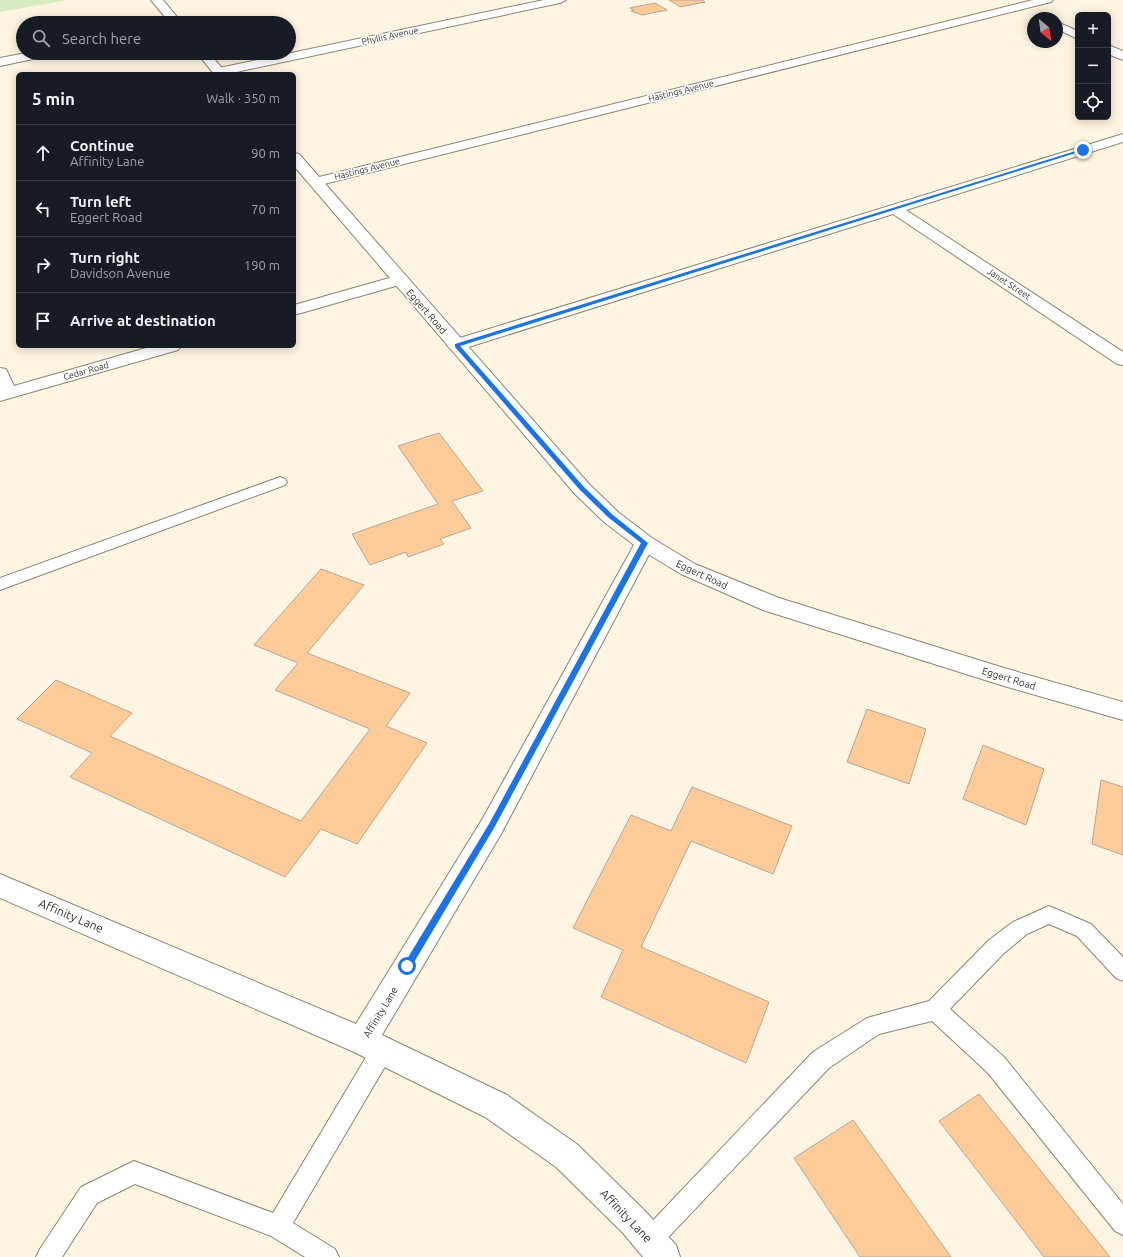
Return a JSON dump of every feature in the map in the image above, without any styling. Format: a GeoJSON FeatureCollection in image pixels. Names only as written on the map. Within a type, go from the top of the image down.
{"type":"FeatureCollection","features":[{"type":"Feature","properties":{"kind":"street"},"geometry":{"type":"LineString","coordinates":[[157,0],[170,16]]}},
{"type":"Feature","properties":{"kind":"street","name":"Phyllis Avenue"},"geometry":{"type":"LineString","coordinates":[[296,57],[560,0]]}},
{"type":"Feature","properties":{"kind":"street"},"geometry":{"type":"LineString","coordinates":[[1002,0],[1029,12]]}},
{"type":"Feature","properties":{"kind":"street","name":"Hastings Avenue"},"geometry":{"type":"LineString","coordinates":[[316,182],[1047,0]]}},
{"type":"Feature","properties":{"kind":"street"},"geometry":{"type":"LineString","coordinates":[[1063,28],[1075,34]]}},
{"type":"Feature","properties":{"kind":"street"},"geometry":{"type":"LineString","coordinates":[[1111,50],[1123,56]]}},
{"type":"Feature","properties":{"kind":"street"},"geometry":{"type":"LineString","coordinates":[[0,62],[16,59]]}},
{"type":"Feature","properties":{"kind":"street"},"geometry":{"type":"LineString","coordinates":[[209,60],[219,72]]}},
{"type":"Feature","properties":{"kind":"street","name":"Phyllis Avenue"},"geometry":{"type":"LineString","coordinates":[[225,72],[281,60]]}},
{"type":"Feature","properties":{"kind":"street"},"geometry":{"type":"LineString","coordinates":[[456,346],[1123,138]]}},
{"type":"Feature","properties":{"kind":"street","name":"Eggert Road"},"geometry":{"type":"LineString","coordinates":[[296,160],[456,346],[582,489],[611,517],[645,543],[688,569],[771,604],[1123,712]]}},
{"type":"Feature","properties":{"kind":"street","name":"Janet Street"},"geometry":{"type":"LineString","coordinates":[[895,209],[1123,360]]}},
{"type":"Feature","properties":{"kind":"street"},"geometry":{"type":"LineString","coordinates":[[296,309],[400,280]]}},
{"type":"Feature","properties":{"kind":"street","name":"Cedar Road"},"geometry":{"type":"LineString","coordinates":[[4,395],[165,348]]}},
{"type":"Feature","properties":{"kind":"street"},"geometry":{"type":"LineString","coordinates":[[0,373],[4,395]]}},
{"type":"Feature","properties":{"kind":"street","name":"Affinity Lane"},"geometry":{"type":"LineString","coordinates":[[372,1046],[645,543]]}},
{"type":"Feature","properties":{"kind":"street","name":"Affinity Lane"},"geometry":{"type":"LineString","coordinates":[[0,886],[372,1046],[496,1106],[567,1156],[634,1222],[657,1249]]}},
{"type":"Feature","properties":{"kind":"lane"},"geometry":{"type":"LineString","coordinates":[[0,584],[280,482]]}},
{"type":"Feature","properties":{"kind":"lane"},"geometry":{"type":"LineString","coordinates":[[657,1249],[821,1060],[874,1025],[935,1010],[996,947],[1020,928],[1049,915],[1084,930],[1123,971]]}},
{"type":"Feature","properties":{"kind":"lane"},"geometry":{"type":"LineString","coordinates":[[935,1010],[996,1065],[1123,1223]]}},
{"type":"Feature","properties":{"kind":"lane"},"geometry":{"type":"LineString","coordinates":[[278,1227],[372,1046]]}},
{"type":"Feature","properties":{"kind":"lane"},"geometry":{"type":"LineString","coordinates":[[48,1257],[89,1195],[134,1172],[278,1227],[326,1257]]}},
{"type":"Feature","properties":{"kind":"green space"},"geometry":{"type":"Polygon","coordinates":[[[0,0],[68,0],[0,12],[0,0]]]}},
{"type":"Feature","properties":{"kind":"building"},"geometry":{"type":"Polygon","coordinates":[[[669,0],[702,0],[705,2],[680,7],[669,0]]]}},
{"type":"Feature","properties":{"kind":"building"},"geometry":{"type":"Polygon","coordinates":[[[655,3],[667,10],[642,15],[631,11],[634,10],[630,8],[655,3]]]}},
{"type":"Feature","properties":{"kind":"building"},"geometry":{"type":"Polygon","coordinates":[[[439,433],[483,491],[452,501],[471,528],[440,539],[444,544],[408,557],[406,552],[370,565],[352,534],[438,504],[398,446],[439,433]]]}},
{"type":"Feature","properties":{"kind":"building"},"geometry":{"type":"Polygon","coordinates":[[[321,569],[364,585],[307,653],[410,693],[386,726],[427,743],[357,844],[321,829],[285,877],[70,777],[92,753],[17,719],[56,680],[132,713],[110,736],[301,821],[370,729],[275,690],[298,663],[254,645],[321,569]]]}},
{"type":"Feature","properties":{"kind":"building"},"geometry":{"type":"Polygon","coordinates":[[[867,709],[926,729],[909,784],[847,762],[867,709]]]}},
{"type":"Feature","properties":{"kind":"building"},"geometry":{"type":"Polygon","coordinates":[[[983,745],[1044,769],[1026,825],[963,799],[983,745]]]}},
{"type":"Feature","properties":{"kind":"building"},"geometry":{"type":"Polygon","coordinates":[[[1101,780],[1123,787],[1123,855],[1092,844],[1101,780]]]}},
{"type":"Feature","properties":{"kind":"building"},"geometry":{"type":"Polygon","coordinates":[[[692,787],[792,826],[773,874],[691,841],[641,947],[769,1002],[746,1063],[601,997],[623,950],[573,928],[631,815],[671,831],[692,787]]]}},
{"type":"Feature","properties":{"kind":"building"},"geometry":{"type":"Polygon","coordinates":[[[979,1094],[1110,1257],[1044,1257],[939,1121],[979,1094]]]}},
{"type":"Feature","properties":{"kind":"building"},"geometry":{"type":"Polygon","coordinates":[[[853,1120],[951,1257],[860,1257],[794,1158],[853,1120]]]}},
{"type":"Feature","properties":{"kind":"route"},"geometry":{"type":"LineString","coordinates":[[407,966],[492,826],[645,543],[611,517],[582,489],[456,346],[1083,150]]}}]}
